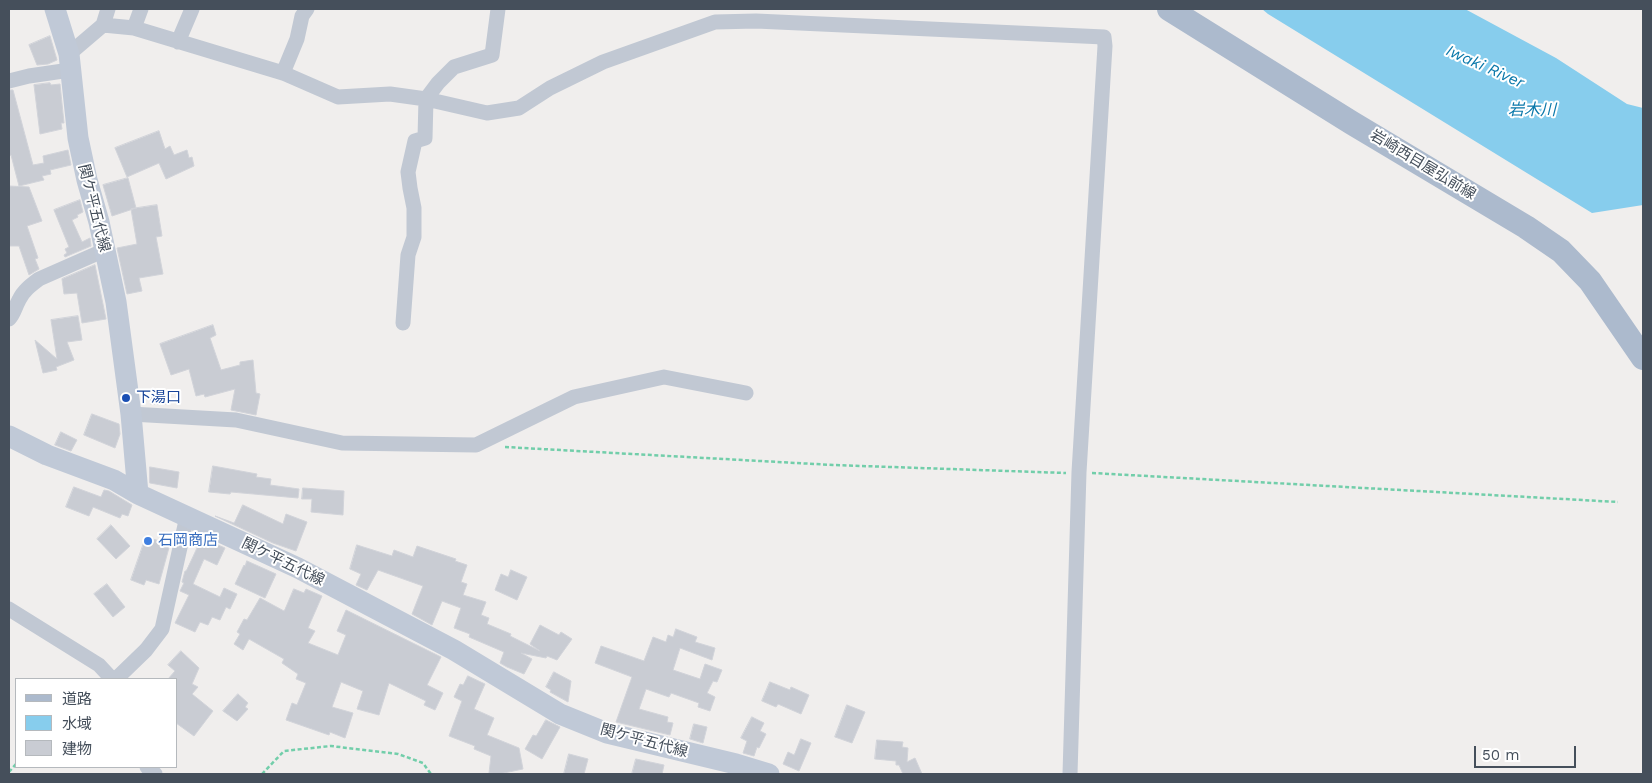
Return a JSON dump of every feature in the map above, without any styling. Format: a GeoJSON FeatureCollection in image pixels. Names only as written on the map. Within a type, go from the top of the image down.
{"type":"FeatureCollection","features":[{"type":"Feature","properties":{"kind":"main road","name":"関ケ平五代線"},"geometry":{"type":"LineString","coordinates":[[55,9],[69,62],[78,138],[86,180],[99,222],[116,302],[131,414],[138,494],[298,568],[454,650],[560,714],[606,733],[736,764],[768,774]]}},
{"type":"Feature","properties":{"kind":"main road","name":"岩崎西目屋弘前線"},"geometry":{"type":"LineString","coordinates":[[1169,9],[1352,124],[1526,227],[1561,250],[1590,281],[1643,358]]}},
{"type":"Feature","properties":{"kind":"main road"},"geometry":{"type":"LineString","coordinates":[[9,436],[47,455],[114,480],[138,494]]}},
{"type":"Feature","properties":{"kind":"street"},"geometry":{"type":"LineString","coordinates":[[9,81],[69,62],[103,25],[108,9]]}},
{"type":"Feature","properties":{"kind":"street"},"geometry":{"type":"LineString","coordinates":[[134,28],[141,9]]}},
{"type":"Feature","properties":{"kind":"street"},"geometry":{"type":"LineString","coordinates":[[178,42],[192,9]]}},
{"type":"Feature","properties":{"kind":"street"},"geometry":{"type":"LineString","coordinates":[[284,73],[297,39],[302,16],[307,9]]}},
{"type":"Feature","properties":{"kind":"street"},"geometry":{"type":"LineString","coordinates":[[403,323],[408,255],[414,237],[414,208],[408,172],[416,141],[425,138],[426,100],[438,83],[454,67],[492,55],[498,9]]}},
{"type":"Feature","properties":{"kind":"street"},"geometry":{"type":"LineString","coordinates":[[103,25],[134,28],[284,73],[338,97],[390,94],[487,113],[519,108],[550,88],[603,62],[714,22],[756,20],[1104,37],[1105,46],[1079,472],[1070,774]]}},
{"type":"Feature","properties":{"kind":"street"},"geometry":{"type":"LineString","coordinates":[[9,319],[20,298],[34,282],[105,250]]}},
{"type":"Feature","properties":{"kind":"street"},"geometry":{"type":"LineString","coordinates":[[131,414],[236,420],[342,443],[476,445],[574,397],[664,377],[746,393]]}},
{"type":"Feature","properties":{"kind":"street"},"geometry":{"type":"LineString","coordinates":[[117,678],[146,650],[162,629],[187,516]]}},
{"type":"Feature","properties":{"kind":"street"},"geometry":{"type":"LineString","coordinates":[[9,609],[99,665],[111,678]]}},
{"type":"Feature","properties":{"kind":"path"},"geometry":{"type":"LineString","coordinates":[[476,445],[833,465],[1079,472],[1618,502]]}},
{"type":"Feature","properties":{"kind":"path"},"geometry":{"type":"LineString","coordinates":[[262,774],[284,751],[331,746],[398,754],[423,763],[431,774]]}},
{"type":"Feature","properties":{"kind":"water","name":"岩木川"},"geometry":{"type":"Polygon","coordinates":[[[1262,9],[1465,9],[1556,58],[1627,104],[1643,108],[1643,205],[1592,213],[1262,9]]]}},
{"type":"Feature","properties":{"kind":"building"},"geometry":{"type":"Polygon","coordinates":[[[50,36],[57,60],[48,64],[37,65],[29,45],[50,36]]]}},
{"type":"Feature","properties":{"kind":"building"},"geometry":{"type":"Polygon","coordinates":[[[50,83],[51,85],[60,84],[64,123],[61,123],[62,129],[40,134],[34,85],[50,83]]]}},
{"type":"Feature","properties":{"kind":"building"},"geometry":{"type":"Polygon","coordinates":[[[9,90],[13,90],[33,165],[44,163],[43,156],[68,150],[71,165],[50,170],[51,174],[42,176],[44,180],[19,186],[11,155],[9,156],[9,90]]]}},
{"type":"Feature","properties":{"kind":"building"},"geometry":{"type":"Polygon","coordinates":[[[159,131],[165,149],[170,146],[174,155],[187,150],[189,158],[192,157],[194,166],[166,179],[159,163],[127,177],[115,148],[159,131]]]}},
{"type":"Feature","properties":{"kind":"building"},"geometry":{"type":"Polygon","coordinates":[[[128,178],[136,208],[112,216],[103,185],[128,178]]]}},
{"type":"Feature","properties":{"kind":"building"},"geometry":{"type":"Polygon","coordinates":[[[9,186],[29,187],[42,221],[27,226],[38,258],[35,259],[39,269],[29,275],[19,246],[9,246],[9,186]]]}},
{"type":"Feature","properties":{"kind":"building"},"geometry":{"type":"Polygon","coordinates":[[[80,200],[83,212],[72,220],[82,242],[90,238],[91,246],[65,257],[64,255],[67,253],[65,249],[69,247],[54,210],[80,200]]]}},
{"type":"Feature","properties":{"kind":"building"},"geometry":{"type":"Polygon","coordinates":[[[157,205],[162,236],[156,237],[163,274],[139,278],[142,291],[127,294],[117,248],[137,244],[131,209],[157,205]]]}},
{"type":"Feature","properties":{"kind":"building"},"geometry":{"type":"Polygon","coordinates":[[[95,265],[106,319],[82,323],[77,293],[64,294],[62,279],[95,265]]]}},
{"type":"Feature","properties":{"kind":"building"},"geometry":{"type":"Polygon","coordinates":[[[78,316],[82,340],[67,342],[74,360],[56,367],[57,370],[43,373],[35,340],[57,359],[51,320],[78,316]]]}},
{"type":"Feature","properties":{"kind":"building"},"geometry":{"type":"Polygon","coordinates":[[[213,325],[216,335],[210,338],[221,370],[240,365],[240,362],[253,360],[256,393],[260,394],[256,415],[231,410],[235,389],[205,397],[204,394],[196,396],[189,369],[171,375],[160,344],[213,325]]]}},
{"type":"Feature","properties":{"kind":"building"},"geometry":{"type":"Polygon","coordinates":[[[151,393],[170,394],[170,404],[151,404],[151,393]]]}},
{"type":"Feature","properties":{"kind":"building"},"geometry":{"type":"Polygon","coordinates":[[[92,414],[119,424],[120,434],[115,448],[84,435],[92,414]]]}},
{"type":"Feature","properties":{"kind":"building"},"geometry":{"type":"Polygon","coordinates":[[[61,432],[77,440],[71,451],[55,445],[61,432]]]}},
{"type":"Feature","properties":{"kind":"building"},"geometry":{"type":"Polygon","coordinates":[[[213,466],[257,474],[256,477],[271,479],[270,485],[299,489],[298,498],[209,492],[213,466]]]}},
{"type":"Feature","properties":{"kind":"building"},"geometry":{"type":"Polygon","coordinates":[[[150,467],[179,472],[177,488],[150,483],[150,467]]]}},
{"type":"Feature","properties":{"kind":"building"},"geometry":{"type":"Polygon","coordinates":[[[74,487],[101,497],[104,490],[109,491],[132,505],[128,516],[122,514],[120,518],[93,507],[89,516],[66,507],[74,487]]]}},
{"type":"Feature","properties":{"kind":"building"},"geometry":{"type":"Polygon","coordinates":[[[303,488],[344,491],[343,515],[311,512],[312,499],[302,499],[303,488]]]}},
{"type":"Feature","properties":{"kind":"building"},"geometry":{"type":"Polygon","coordinates":[[[243,505],[283,524],[286,514],[307,522],[296,551],[273,543],[215,516],[234,523],[243,505]]]}},
{"type":"Feature","properties":{"kind":"building"},"geometry":{"type":"Polygon","coordinates":[[[111,525],[130,546],[116,559],[97,539],[111,525]]]}},
{"type":"Feature","properties":{"kind":"building"},"geometry":{"type":"Polygon","coordinates":[[[146,537],[170,544],[159,584],[146,580],[144,585],[131,580],[146,537]]]}},
{"type":"Feature","properties":{"kind":"building"},"geometry":{"type":"Polygon","coordinates":[[[202,538],[225,548],[217,565],[204,559],[193,584],[220,597],[224,588],[237,594],[230,609],[226,607],[220,620],[212,617],[208,625],[200,622],[195,632],[175,623],[189,595],[180,591],[184,583],[182,582],[185,571],[202,538]]]}},
{"type":"Feature","properties":{"kind":"building"},"geometry":{"type":"Polygon","coordinates":[[[357,545],[392,556],[394,550],[413,557],[417,546],[456,559],[455,561],[467,565],[461,582],[467,584],[463,595],[486,602],[481,615],[489,618],[487,624],[511,634],[510,636],[540,651],[530,644],[540,625],[559,635],[561,632],[572,639],[557,660],[547,656],[546,658],[521,653],[532,659],[524,674],[507,667],[500,663],[504,652],[469,637],[470,634],[454,628],[461,608],[442,601],[432,625],[412,614],[423,586],[378,570],[367,590],[356,585],[361,574],[350,569],[357,545]]]}},
{"type":"Feature","properties":{"kind":"building"},"geometry":{"type":"Polygon","coordinates":[[[247,561],[276,574],[265,598],[235,584],[247,561]]]}},
{"type":"Feature","properties":{"kind":"building"},"geometry":{"type":"Polygon","coordinates":[[[511,570],[527,577],[517,600],[495,590],[501,574],[508,577],[511,570]]]}},
{"type":"Feature","properties":{"kind":"building"},"geometry":{"type":"Polygon","coordinates":[[[107,584],[125,607],[113,617],[94,594],[107,584]]]}},
{"type":"Feature","properties":{"kind":"building"},"geometry":{"type":"Polygon","coordinates":[[[294,589],[304,593],[306,589],[322,596],[308,628],[315,631],[308,643],[338,655],[346,635],[337,631],[346,610],[441,657],[427,685],[443,693],[435,710],[424,705],[426,701],[389,683],[379,715],[357,709],[363,691],[341,682],[332,707],[353,713],[345,738],[330,732],[329,735],[286,720],[292,703],[297,705],[306,683],[296,679],[298,674],[282,663],[284,659],[249,639],[243,650],[234,644],[240,634],[237,632],[244,619],[247,620],[260,598],[284,611],[294,589]]]}},
{"type":"Feature","properties":{"kind":"building"},"geometry":{"type":"Polygon","coordinates":[[[676,629],[697,637],[695,642],[715,648],[712,660],[680,648],[673,670],[700,679],[705,664],[722,670],[717,682],[713,681],[707,693],[715,697],[710,711],[698,707],[699,703],[671,693],[669,697],[646,689],[639,709],[668,717],[667,722],[673,723],[670,735],[616,722],[632,677],[595,663],[601,646],[644,661],[653,637],[666,642],[668,635],[673,637],[676,629]]]}},
{"type":"Feature","properties":{"kind":"building"},"geometry":{"type":"Polygon","coordinates":[[[181,651],[199,668],[192,684],[198,687],[192,694],[213,711],[194,736],[178,724],[178,678],[169,678],[175,671],[168,665],[181,651]]]}},
{"type":"Feature","properties":{"kind":"building"},"geometry":{"type":"Polygon","coordinates":[[[554,672],[571,681],[568,702],[550,692],[551,690],[546,687],[554,672]]]}},
{"type":"Feature","properties":{"kind":"building"},"geometry":{"type":"Polygon","coordinates":[[[468,676],[485,684],[474,709],[494,718],[487,735],[519,748],[523,769],[499,774],[489,773],[491,756],[474,749],[475,746],[449,736],[462,701],[454,697],[460,684],[463,685],[468,676]]]}},
{"type":"Feature","properties":{"kind":"building"},"geometry":{"type":"Polygon","coordinates":[[[770,682],[790,690],[791,687],[809,695],[801,714],[778,704],[776,707],[762,701],[770,682]]]}},
{"type":"Feature","properties":{"kind":"building"},"geometry":{"type":"Polygon","coordinates":[[[238,694],[248,703],[245,707],[248,709],[237,721],[223,711],[238,694]]]}},
{"type":"Feature","properties":{"kind":"building"},"geometry":{"type":"Polygon","coordinates":[[[847,705],[865,712],[852,743],[835,737],[847,705]]]}},
{"type":"Feature","properties":{"kind":"building"},"geometry":{"type":"Polygon","coordinates":[[[752,717],[764,723],[760,731],[766,734],[759,748],[757,747],[754,756],[743,753],[747,741],[741,738],[752,717]]]}},
{"type":"Feature","properties":{"kind":"building"},"geometry":{"type":"Polygon","coordinates":[[[546,720],[560,727],[542,759],[525,749],[533,735],[536,736],[546,720]]]}},
{"type":"Feature","properties":{"kind":"building"},"geometry":{"type":"Polygon","coordinates":[[[694,724],[707,727],[703,743],[690,739],[694,724]]]}},
{"type":"Feature","properties":{"kind":"building"},"geometry":{"type":"Polygon","coordinates":[[[801,739],[811,743],[799,771],[783,764],[788,752],[794,755],[801,739]]]}},
{"type":"Feature","properties":{"kind":"building"},"geometry":{"type":"Polygon","coordinates":[[[877,740],[903,742],[902,747],[908,748],[907,762],[915,758],[922,774],[903,774],[899,765],[896,765],[896,761],[875,759],[877,740]]]}},
{"type":"Feature","properties":{"kind":"building"},"geometry":{"type":"Polygon","coordinates":[[[569,754],[588,759],[584,774],[564,774],[569,754]]]}},
{"type":"Feature","properties":{"kind":"building"},"geometry":{"type":"Polygon","coordinates":[[[636,759],[664,765],[662,774],[632,774],[636,759]]]}},
{"type":"Feature","properties":{"kind":"place","name":"下湯口"},"geometry":{"type":"Point","coordinates":[126,398]}},
{"type":"Feature","properties":{"kind":"place","name":"石岡商店"},"geometry":{"type":"Point","coordinates":[148,541]}},
{"type":"Feature","properties":{"kind":"water label","name":"Iwaki River"},"geometry":{"type":"Point","coordinates":[1485,67]}}]}
